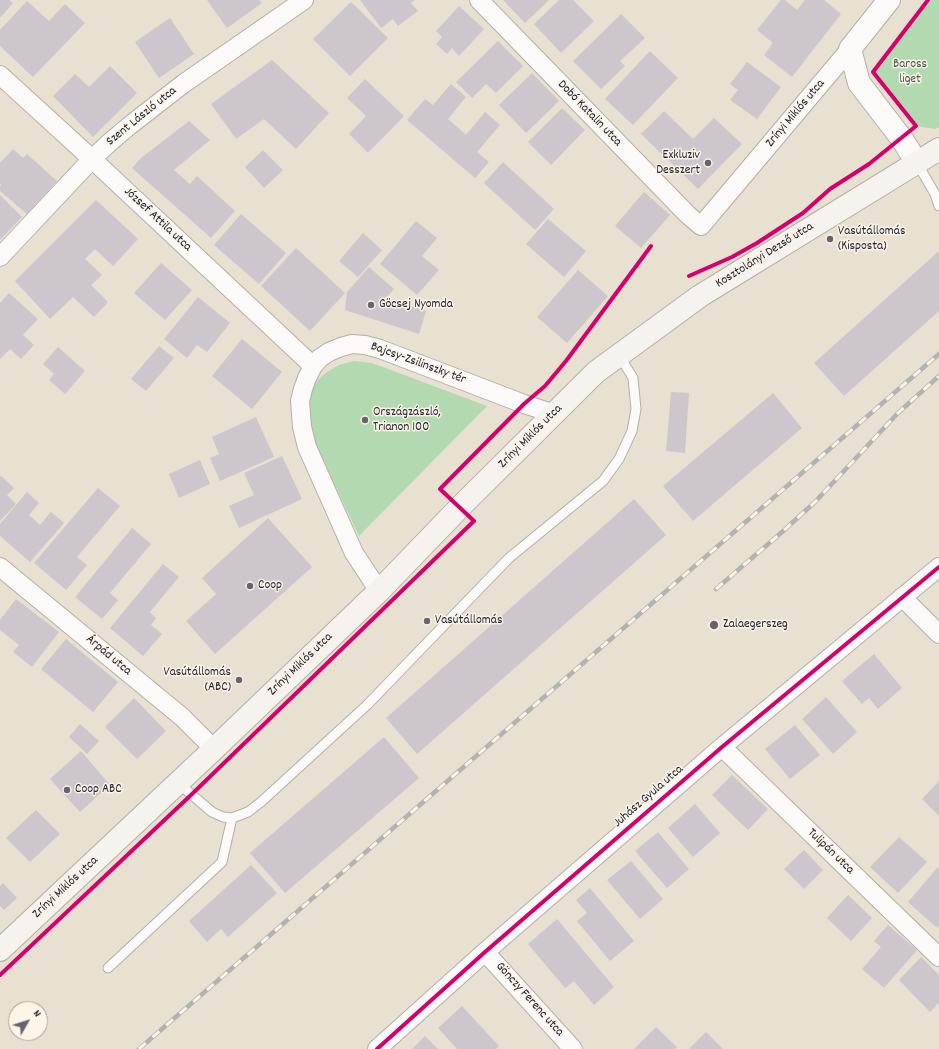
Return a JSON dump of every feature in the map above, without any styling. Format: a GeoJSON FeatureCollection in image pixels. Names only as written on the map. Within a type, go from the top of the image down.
{"type":"FeatureCollection","features":[{"type":"Feature","properties":{"kind":"main road","name":"Kosztolányi Dezső utca"},"geometry":{"type":"LineString","coordinates":[[596,372],[700,296],[939,149]]}},
{"type":"Feature","properties":{"kind":"main road","name":"Zrínyi Miklós utca"},"geometry":{"type":"LineString","coordinates":[[0,950],[214,749],[379,591],[460,507],[596,372]]}},
{"type":"Feature","properties":{"kind":"street","name":"Szent László utca"},"geometry":{"type":"LineString","coordinates":[[0,257],[92,159],[129,126],[183,84],[304,0]]}},
{"type":"Feature","properties":{"kind":"street","name":"Dobó Katalin utca"},"geometry":{"type":"LineString","coordinates":[[479,0],[682,209],[701,226]]}},
{"type":"Feature","properties":{"kind":"street","name":"Zrínyi Miklós utca"},"geometry":{"type":"LineString","coordinates":[[701,226],[850,49],[889,0]]}},
{"type":"Feature","properties":{"kind":"street"},"geometry":{"type":"LineString","coordinates":[[850,49],[859,83],[902,138],[917,163]]}},
{"type":"Feature","properties":{"kind":"street","name":"József Attila utca"},"geometry":{"type":"LineString","coordinates":[[0,75],[313,366]]}},
{"type":"Feature","properties":{"kind":"street","name":"Bajcsy-Zsilinszky tér"},"geometry":{"type":"LineString","coordinates":[[379,591],[354,553],[307,446],[302,427],[300,401],[307,378],[313,366],[320,358],[340,347],[352,344],[365,345],[380,349],[524,404],[555,414]]}},
{"type":"Feature","properties":{"kind":"street","name":"Árpád utca"},"geometry":{"type":"LineString","coordinates":[[0,567],[182,717],[214,749]]}},
{"type":"Feature","properties":{"kind":"street","name":"Juhász Gyula utca"},"geometry":{"type":"LineString","coordinates":[[377,1049],[485,952],[722,747],[939,567]]}},
{"type":"Feature","properties":{"kind":"street"},"geometry":{"type":"LineString","coordinates":[[902,597],[939,634]]}},
{"type":"Feature","properties":{"kind":"street","name":"Tulipán utca"},"geometry":{"type":"LineString","coordinates":[[722,747],[939,957]]}},
{"type":"Feature","properties":{"kind":"street","name":"Gönczy Ferenc utca"},"geometry":{"type":"LineString","coordinates":[[485,952],[573,1049]]}},
{"type":"Feature","properties":{"kind":"lane"},"geometry":{"type":"LineString","coordinates":[[917,163],[935,194],[939,206]]}},
{"type":"Feature","properties":{"kind":"lane"},"geometry":{"type":"LineString","coordinates":[[178,783],[212,812],[223,817],[232,818],[248,812],[261,802],[367,705],[509,558],[603,481],[619,459],[632,431],[636,409],[633,378],[619,355]]}},
{"type":"Feature","properties":{"kind":"lane"},"geometry":{"type":"LineString","coordinates":[[108,968],[222,862],[232,818]]}},
{"type":"Feature","properties":{"kind":"green space","name":"Baross liget"},"geometry":{"type":"Polygon","coordinates":[[[931,0],[939,0],[939,127],[935,129],[916,126],[883,87],[873,72],[931,0]]]}},
{"type":"Feature","properties":{"kind":"green space"},"geometry":{"type":"Polygon","coordinates":[[[354,361],[372,363],[487,406],[359,536],[306,424],[306,405],[311,390],[319,379],[339,365],[354,361]]]}},
{"type":"Feature","properties":{"kind":"building"},"geometry":{"type":"Polygon","coordinates":[[[0,0],[9,0],[13,3],[0,18],[0,0]]]}},
{"type":"Feature","properties":{"kind":"building"},"geometry":{"type":"Polygon","coordinates":[[[207,0],[259,0],[262,3],[227,28],[207,0]]]}},
{"type":"Feature","properties":{"kind":"building"},"geometry":{"type":"Polygon","coordinates":[[[360,0],[415,0],[411,3],[418,11],[398,26],[393,19],[381,28],[360,0]]]}},
{"type":"Feature","properties":{"kind":"building"},"geometry":{"type":"Polygon","coordinates":[[[503,0],[549,0],[525,23],[503,0]]]}},
{"type":"Feature","properties":{"kind":"building"},"geometry":{"type":"Polygon","coordinates":[[[559,0],[573,0],[594,21],[561,53],[534,24],[559,0]]]}},
{"type":"Feature","properties":{"kind":"building"},"geometry":{"type":"Polygon","coordinates":[[[781,0],[785,0],[797,10],[805,0],[824,0],[841,14],[792,77],[764,55],[773,43],[757,30],[781,0]]]}},
{"type":"Feature","properties":{"kind":"building"},"geometry":{"type":"Polygon","coordinates":[[[27,1],[49,21],[65,4],[85,23],[33,77],[0,46],[0,30],[27,1]]]}},
{"type":"Feature","properties":{"kind":"building"},"geometry":{"type":"Polygon","coordinates":[[[351,2],[388,38],[350,76],[313,39],[351,2]]]}},
{"type":"Feature","properties":{"kind":"building"},"geometry":{"type":"Polygon","coordinates":[[[459,6],[484,29],[459,56],[452,48],[447,54],[436,44],[442,37],[436,31],[459,6]]]}},
{"type":"Feature","properties":{"kind":"building"},"geometry":{"type":"Polygon","coordinates":[[[621,14],[645,38],[620,61],[625,66],[601,89],[573,61],[621,14]]]}},
{"type":"Feature","properties":{"kind":"building"},"geometry":{"type":"Polygon","coordinates":[[[170,18],[194,54],[159,78],[135,42],[170,18]]]}},
{"type":"Feature","properties":{"kind":"building"},"geometry":{"type":"Polygon","coordinates":[[[498,41],[523,66],[496,93],[486,84],[472,98],[456,82],[498,41]]]}},
{"type":"Feature","properties":{"kind":"building"},"geometry":{"type":"Polygon","coordinates":[[[650,51],[678,78],[633,125],[605,99],[650,51]]]}},
{"type":"Feature","properties":{"kind":"building"},"geometry":{"type":"Polygon","coordinates":[[[272,60],[329,113],[296,149],[264,119],[236,139],[211,104],[272,60]]]}},
{"type":"Feature","properties":{"kind":"building"},"geometry":{"type":"Polygon","coordinates":[[[747,62],[781,87],[757,119],[730,100],[738,90],[730,84],[747,62]]]}},
{"type":"Feature","properties":{"kind":"building"},"geometry":{"type":"Polygon","coordinates":[[[110,66],[137,93],[93,137],[53,96],[75,74],[89,87],[110,66]]]}},
{"type":"Feature","properties":{"kind":"building"},"geometry":{"type":"Polygon","coordinates":[[[532,73],[559,101],[526,133],[499,105],[532,73]]]}},
{"type":"Feature","properties":{"kind":"building"},"geometry":{"type":"Polygon","coordinates":[[[365,79],[404,116],[368,153],[349,134],[366,116],[347,98],[365,79]]]}},
{"type":"Feature","properties":{"kind":"building"},"geometry":{"type":"Polygon","coordinates":[[[451,84],[466,97],[448,119],[466,135],[485,112],[500,125],[477,152],[489,162],[475,178],[407,120],[425,99],[433,105],[451,84]]]}},
{"type":"Feature","properties":{"kind":"building"},"geometry":{"type":"Polygon","coordinates":[[[562,108],[585,130],[551,165],[528,142],[562,108]]]}},
{"type":"Feature","properties":{"kind":"building"},"geometry":{"type":"Polygon","coordinates":[[[664,111],[693,139],[714,118],[742,144],[698,189],[641,134],[664,111]]]}},
{"type":"Feature","properties":{"kind":"building"},"geometry":{"type":"Polygon","coordinates":[[[189,121],[210,140],[174,170],[190,184],[197,176],[235,211],[211,238],[132,168],[141,158],[189,121]]]}},
{"type":"Feature","properties":{"kind":"building"},"geometry":{"type":"Polygon","coordinates":[[[13,149],[23,158],[27,154],[57,181],[27,214],[0,191],[0,163],[13,149]]]}},
{"type":"Feature","properties":{"kind":"building"},"geometry":{"type":"Polygon","coordinates":[[[263,150],[283,170],[264,188],[245,167],[263,150]]]}},
{"type":"Feature","properties":{"kind":"building"},"geometry":{"type":"Polygon","coordinates":[[[503,162],[554,209],[535,230],[484,183],[503,162]]]}},
{"type":"Feature","properties":{"kind":"building"},"geometry":{"type":"Polygon","coordinates":[[[644,192],[670,215],[641,248],[615,226],[644,192]]]}},
{"type":"Feature","properties":{"kind":"building"},"geometry":{"type":"Polygon","coordinates":[[[0,195],[22,217],[0,240],[0,195]]]}},
{"type":"Feature","properties":{"kind":"building"},"geometry":{"type":"Polygon","coordinates":[[[96,200],[138,239],[113,266],[95,249],[85,259],[102,275],[91,285],[108,302],[94,317],[73,297],[50,319],[15,281],[96,200]]]}},
{"type":"Feature","properties":{"kind":"building"},"geometry":{"type":"Polygon","coordinates":[[[241,214],[286,253],[259,284],[214,245],[241,214]]]}},
{"type":"Feature","properties":{"kind":"building"},"geometry":{"type":"Polygon","coordinates":[[[548,219],[586,251],[564,277],[526,244],[548,219]]]}},
{"type":"Feature","properties":{"kind":"building"},"geometry":{"type":"Polygon","coordinates":[[[416,221],[437,238],[422,256],[439,270],[417,295],[380,264],[416,221]]]}},
{"type":"Feature","properties":{"kind":"building"},"geometry":{"type":"Polygon","coordinates":[[[363,233],[382,250],[358,277],[339,261],[363,233]]]}},
{"type":"Feature","properties":{"kind":"building"},"geometry":{"type":"Polygon","coordinates":[[[296,248],[345,293],[310,331],[261,286],[296,248]]]}},
{"type":"Feature","properties":{"kind":"building"},"geometry":{"type":"Polygon","coordinates":[[[939,251],[939,311],[844,396],[814,363],[939,251]]]}},
{"type":"Feature","properties":{"kind":"building"},"geometry":{"type":"Polygon","coordinates":[[[161,263],[192,290],[165,320],[134,293],[161,263]]]}},
{"type":"Feature","properties":{"kind":"building"},"geometry":{"type":"Polygon","coordinates":[[[369,267],[394,289],[386,298],[426,311],[419,334],[345,310],[347,292],[369,267]]]}},
{"type":"Feature","properties":{"kind":"building"},"geometry":{"type":"Polygon","coordinates":[[[578,270],[608,296],[567,343],[537,317],[578,270]]]}},
{"type":"Feature","properties":{"kind":"building"},"geometry":{"type":"Polygon","coordinates":[[[9,293],[38,319],[23,335],[34,345],[21,359],[10,349],[0,359],[0,303],[9,293]]]}},
{"type":"Feature","properties":{"kind":"building"},"geometry":{"type":"Polygon","coordinates":[[[198,297],[230,323],[207,352],[197,345],[187,358],[164,339],[198,297]]]}},
{"type":"Feature","properties":{"kind":"building"},"geometry":{"type":"Polygon","coordinates":[[[242,339],[282,372],[252,409],[212,376],[242,339]]]}},
{"type":"Feature","properties":{"kind":"building"},"geometry":{"type":"Polygon","coordinates":[[[159,346],[174,358],[146,391],[131,379],[159,346]]]}},
{"type":"Feature","properties":{"kind":"building"},"geometry":{"type":"Polygon","coordinates":[[[58,347],[85,371],[65,394],[49,380],[54,374],[43,364],[58,347]]]}},
{"type":"Feature","properties":{"kind":"building"},"geometry":{"type":"Polygon","coordinates":[[[671,392],[689,393],[685,453],[666,451],[671,392]]]}},
{"type":"Feature","properties":{"kind":"building"},"geometry":{"type":"Polygon","coordinates":[[[773,393],[802,428],[693,521],[663,486],[773,393]]]}},
{"type":"Feature","properties":{"kind":"building"},"geometry":{"type":"Polygon","coordinates":[[[256,417],[274,457],[220,481],[210,458],[219,454],[212,437],[256,417]]]}},
{"type":"Feature","properties":{"kind":"building"},"geometry":{"type":"Polygon","coordinates":[[[282,456],[302,499],[239,528],[229,506],[254,495],[244,473],[282,456]]]}},
{"type":"Feature","properties":{"kind":"building"},"geometry":{"type":"Polygon","coordinates":[[[200,460],[210,484],[179,498],[169,474],[200,460]]]}},
{"type":"Feature","properties":{"kind":"building"},"geometry":{"type":"Polygon","coordinates":[[[1,476],[14,488],[7,495],[16,504],[0,521],[0,477],[1,476]]]}},
{"type":"Feature","properties":{"kind":"building"},"geometry":{"type":"Polygon","coordinates":[[[98,488],[120,506],[77,557],[87,565],[66,590],[34,563],[98,488]]]}},
{"type":"Feature","properties":{"kind":"building"},"geometry":{"type":"Polygon","coordinates":[[[27,492],[39,503],[29,515],[40,525],[51,512],[64,523],[30,562],[0,536],[0,524],[27,492]]]}},
{"type":"Feature","properties":{"kind":"building"},"geometry":{"type":"Polygon","coordinates":[[[634,499],[666,535],[417,754],[386,718],[634,499]]]}},
{"type":"Feature","properties":{"kind":"building","name":"Coop"},"geometry":{"type":"Polygon","coordinates":[[[268,518],[312,567],[215,654],[186,621],[216,594],[202,578],[268,518]]]}},
{"type":"Feature","properties":{"kind":"building"},"geometry":{"type":"Polygon","coordinates":[[[132,528],[151,544],[110,593],[118,600],[102,619],[75,597],[132,528]]]}},
{"type":"Feature","properties":{"kind":"building"},"geometry":{"type":"Polygon","coordinates":[[[163,564],[179,577],[150,612],[156,618],[151,625],[162,634],[143,656],[110,628],[163,564]]]}},
{"type":"Feature","properties":{"kind":"building"},"geometry":{"type":"Polygon","coordinates":[[[16,599],[59,632],[32,667],[13,652],[19,645],[0,630],[0,620],[16,599]]]}},
{"type":"Feature","properties":{"kind":"building"},"geometry":{"type":"Polygon","coordinates":[[[66,639],[118,682],[93,712],[41,669],[66,639]]]}},
{"type":"Feature","properties":{"kind":"building"},"geometry":{"type":"Polygon","coordinates":[[[874,654],[902,688],[878,709],[869,698],[862,704],[842,681],[874,654]]]}},
{"type":"Feature","properties":{"kind":"building"},"geometry":{"type":"Polygon","coordinates":[[[826,697],[857,732],[833,754],[802,719],[826,697]]]}},
{"type":"Feature","properties":{"kind":"building"},"geometry":{"type":"Polygon","coordinates":[[[134,698],[166,731],[137,759],[105,727],[134,698]]]}},
{"type":"Feature","properties":{"kind":"building"},"geometry":{"type":"Polygon","coordinates":[[[80,724],[99,741],[87,754],[69,737],[80,724]]]}},
{"type":"Feature","properties":{"kind":"building"},"geometry":{"type":"Polygon","coordinates":[[[795,725],[820,755],[790,779],[765,749],[795,725]]]}},
{"type":"Feature","properties":{"kind":"building"},"geometry":{"type":"Polygon","coordinates":[[[384,737],[419,778],[285,893],[250,853],[384,737]]]}},
{"type":"Feature","properties":{"kind":"building"},"geometry":{"type":"Polygon","coordinates":[[[81,751],[110,785],[80,812],[50,779],[81,751]]]}},
{"type":"Feature","properties":{"kind":"building"},"geometry":{"type":"Polygon","coordinates":[[[732,775],[768,809],[748,830],[712,795],[732,775]]]}},
{"type":"Feature","properties":{"kind":"building"},"geometry":{"type":"Polygon","coordinates":[[[939,781],[939,816],[922,799],[939,781]]]}},
{"type":"Feature","properties":{"kind":"building"},"geometry":{"type":"Polygon","coordinates":[[[695,804],[720,833],[693,857],[668,828],[695,804]]]}},
{"type":"Feature","properties":{"kind":"building"},"geometry":{"type":"Polygon","coordinates":[[[36,810],[60,834],[30,862],[6,838],[36,810]]]}},
{"type":"Feature","properties":{"kind":"building"},"geometry":{"type":"Polygon","coordinates":[[[658,832],[689,869],[667,888],[635,851],[658,832]]]}},
{"type":"Feature","properties":{"kind":"building"},"geometry":{"type":"Polygon","coordinates":[[[899,837],[927,862],[898,893],[870,867],[899,837]]]}},
{"type":"Feature","properties":{"kind":"building"},"geometry":{"type":"Polygon","coordinates":[[[804,850],[823,870],[804,889],[784,869],[804,850]]]}},
{"type":"Feature","properties":{"kind":"building"},"geometry":{"type":"Polygon","coordinates":[[[631,861],[663,899],[640,919],[607,880],[631,861]]]}},
{"type":"Feature","properties":{"kind":"building"},"geometry":{"type":"Polygon","coordinates":[[[251,865],[277,893],[228,937],[221,929],[207,942],[189,921],[251,865]]]}},
{"type":"Feature","properties":{"kind":"building"},"geometry":{"type":"Polygon","coordinates":[[[938,867],[939,926],[937,928],[908,902],[938,867]]]}},
{"type":"Feature","properties":{"kind":"building"},"geometry":{"type":"Polygon","coordinates":[[[3,883],[17,898],[4,910],[0,906],[0,886],[3,883]]]}},
{"type":"Feature","properties":{"kind":"building"},"geometry":{"type":"Polygon","coordinates":[[[590,888],[634,941],[610,961],[577,921],[587,913],[576,900],[590,888]]]}},
{"type":"Feature","properties":{"kind":"building"},"geometry":{"type":"Polygon","coordinates":[[[848,895],[872,918],[851,941],[827,918],[848,895]]]}},
{"type":"Feature","properties":{"kind":"building"},"geometry":{"type":"Polygon","coordinates":[[[557,919],[614,987],[594,1005],[574,981],[565,988],[528,944],[557,919]]]}},
{"type":"Feature","properties":{"kind":"building"},"geometry":{"type":"Polygon","coordinates":[[[888,925],[917,950],[884,988],[862,969],[881,947],[874,941],[888,925]]]}},
{"type":"Feature","properties":{"kind":"building"},"geometry":{"type":"Polygon","coordinates":[[[921,957],[939,975],[939,1003],[930,1012],[899,980],[921,957]]]}},
{"type":"Feature","properties":{"kind":"building"},"geometry":{"type":"Polygon","coordinates":[[[462,1006],[499,1046],[496,1049],[457,1049],[438,1028],[462,1006]]]}},
{"type":"Feature","properties":{"kind":"building"},"geometry":{"type":"Polygon","coordinates":[[[656,1027],[677,1047],[675,1049],[634,1049],[656,1027]]]}},
{"type":"Feature","properties":{"kind":"building"},"geometry":{"type":"Polygon","coordinates":[[[706,1032],[723,1049],[689,1049],[706,1032]]]}},
{"type":"Feature","properties":{"kind":"building"},"geometry":{"type":"Polygon","coordinates":[[[425,1036],[438,1049],[412,1049],[425,1036]]]}},
{"type":"Feature","properties":{"kind":"railway"},"geometry":{"type":"LineString","coordinates":[[139,1049],[939,354]]}},
{"type":"Feature","properties":{"kind":"railway"},"geometry":{"type":"LineString","coordinates":[[716,589],[815,502],[898,413],[939,376]]}},
{"type":"Feature","properties":{"kind":"cycle path"},"geometry":{"type":"LineString","coordinates":[[689,276],[732,257],[757,243],[803,213],[830,189],[869,164],[916,126],[873,72],[928,0]]}},
{"type":"Feature","properties":{"kind":"cycle path"},"geometry":{"type":"LineString","coordinates":[[0,975],[191,795],[474,521],[440,489],[524,404],[545,386],[566,361],[651,246]]}},
{"type":"Feature","properties":{"kind":"cycle path"},"geometry":{"type":"LineString","coordinates":[[377,1049],[485,952],[722,747],[939,567]]}},
{"type":"Feature","properties":{"kind":"place","name":"Exkluziv Desszert"},"geometry":{"type":"Point","coordinates":[708,163]}},
{"type":"Feature","properties":{"kind":"place","name":"Vasútállomás (Kisposta)"},"geometry":{"type":"Point","coordinates":[830,239]}},
{"type":"Feature","properties":{"kind":"place","name":"Göcsej Nyomda"},"geometry":{"type":"Point","coordinates":[371,305]}},
{"type":"Feature","properties":{"kind":"place","name":"Országzászló, Trianon 100"},"geometry":{"type":"Point","coordinates":[365,420]}},
{"type":"Feature","properties":{"kind":"place","name":"Coop"},"geometry":{"type":"Point","coordinates":[250,586]}},
{"type":"Feature","properties":{"kind":"place","name":"Vasútállomás"},"geometry":{"type":"Point","coordinates":[427,621]}},
{"type":"Feature","properties":{"kind":"place","name":"Zalaegerszeg"},"geometry":{"type":"Point","coordinates":[714,625]}},
{"type":"Feature","properties":{"kind":"place","name":"Vasútállomás (ABC)"},"geometry":{"type":"Point","coordinates":[239,680]}},
{"type":"Feature","properties":{"kind":"place","name":"Coop ABC"},"geometry":{"type":"Point","coordinates":[67,790]}}]}
